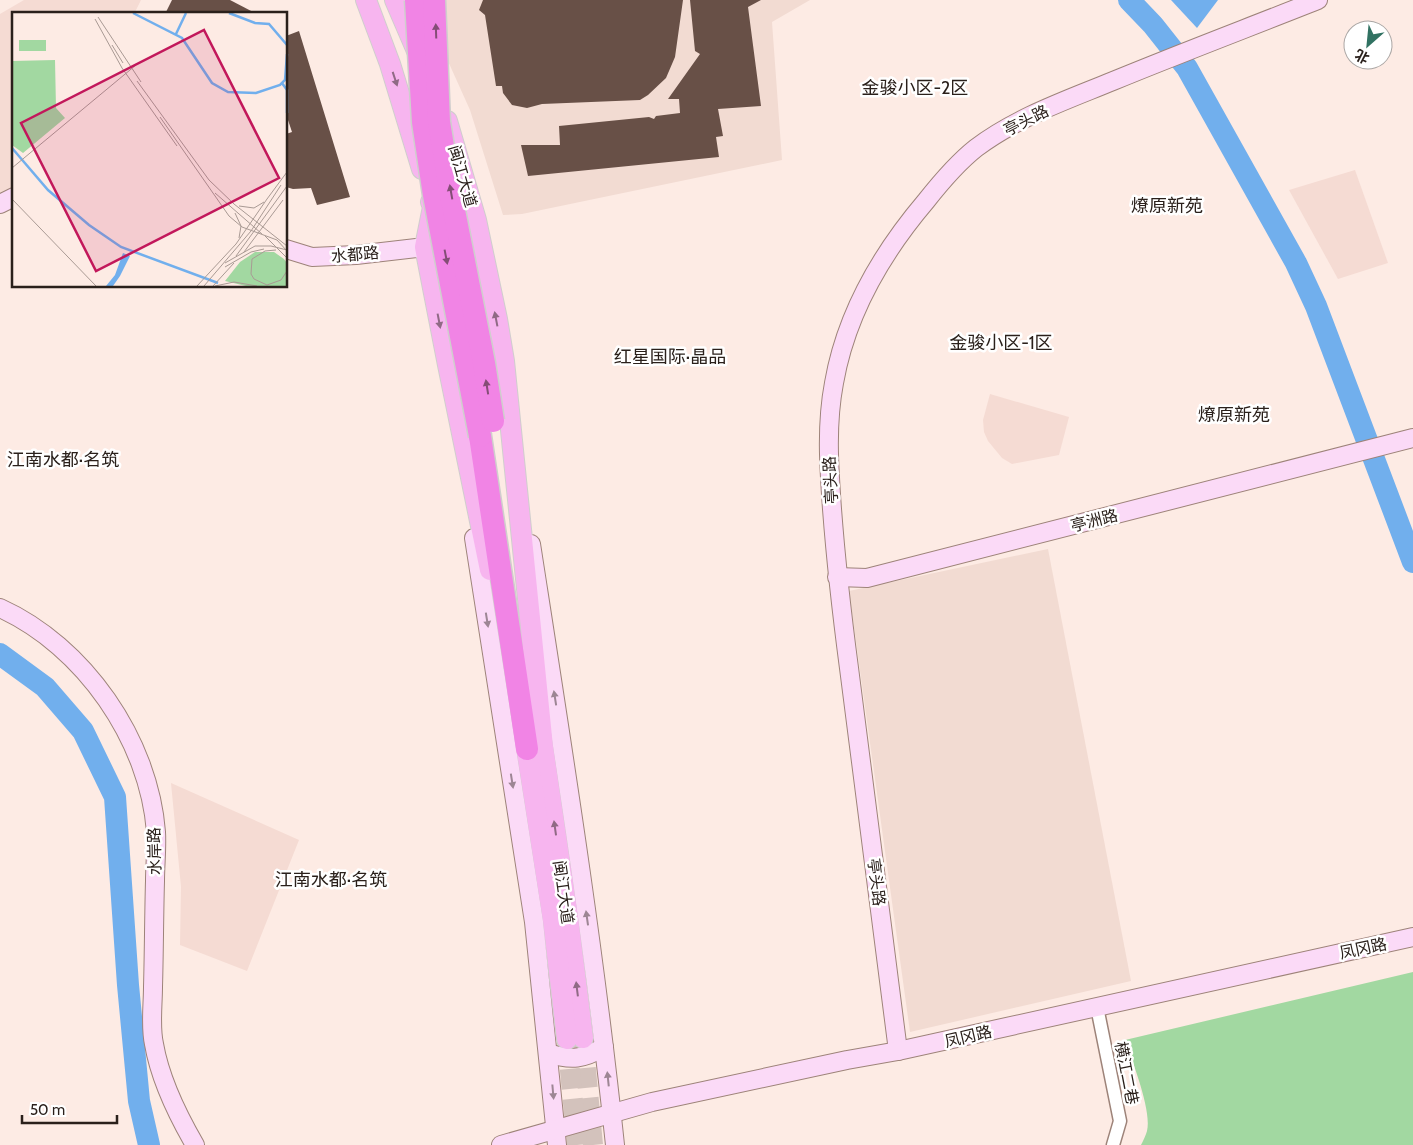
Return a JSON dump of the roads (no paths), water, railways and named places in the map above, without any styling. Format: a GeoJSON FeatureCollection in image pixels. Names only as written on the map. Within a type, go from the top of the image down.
{"type":"FeatureCollection","features":[{"type":"Feature","properties":{"kind":"highway"},"geometry":{"type":"LineString","coordinates":[[400,0],[423,122],[434,195],[487,436],[535,748]]}},
{"type":"Feature","properties":{"kind":"highway"},"geometry":{"type":"LineString","coordinates":[[434,0],[439,122],[484,363],[487,436]]}},
{"type":"Feature","properties":{"kind":"main road"},"geometry":{"type":"LineString","coordinates":[[366,0],[379,31],[398,88],[433,207],[425,247],[448,365],[535,748]]}},
{"type":"Feature","properties":{"kind":"main road","name":"闽江大道"},"geometry":{"type":"LineString","coordinates":[[400,0],[446,118],[476,220],[497,319],[504,361],[535,748],[568,918],[575,1038]]}},
{"type":"Feature","properties":{"kind":"street","name":"亭头路"},"geometry":{"type":"LineString","coordinates":[[898,1051],[837,577],[828,456],[831,402],[840,353],[857,307],[872,275],[896,238],[962,160],[976,148],[1035,114],[1207,42],[1318,0]]}},
{"type":"Feature","properties":{"kind":"street"},"geometry":{"type":"LineString","coordinates":[[0,204],[12,198]]}},
{"type":"Feature","properties":{"kind":"street","name":"水都路"},"geometry":{"type":"LineString","coordinates":[[288,249],[312,257],[356,255],[425,247]]}},
{"type":"Feature","properties":{"kind":"street"},"geometry":{"type":"LineString","coordinates":[[504,361],[579,860],[615,1145]]}},
{"type":"Feature","properties":{"kind":"street"},"geometry":{"type":"LineString","coordinates":[[448,365],[534,922],[557,1137]]}},
{"type":"Feature","properties":{"kind":"street","name":"亭洲路"},"geometry":{"type":"LineString","coordinates":[[837,577],[867,578],[1405,440]]}},
{"type":"Feature","properties":{"kind":"street","name":"水岸路"},"geometry":{"type":"LineString","coordinates":[[0,608],[55,644],[71,657],[91,678],[116,714],[140,762],[150,793],[156,832],[153,1043],[166,1086],[181,1122],[195,1145]]}},
{"type":"Feature","properties":{"kind":"street","name":"凤冈路"},"geometry":{"type":"LineString","coordinates":[[501,1145],[524,1139],[557,1137],[611,1113],[658,1100],[898,1051],[1413,937]]}},
{"type":"Feature","properties":{"kind":"street","name":"横江二巷"},"geometry":{"type":"LineString","coordinates":[[1097,1007],[1120,1121],[1113,1145]]}},
{"type":"Feature","properties":{"kind":"street"},"geometry":{"type":"LineString","coordinates":[[548,1053],[563,1058],[572,1058],[589,1056],[604,1047]]}},
{"type":"Feature","properties":{"kind":"water"},"geometry":{"type":"Polygon","coordinates":[[[1171,0],[1218,0],[1197,28],[1171,0]]]}},
{"type":"Feature","properties":{"kind":"waterway"},"geometry":{"type":"LineString","coordinates":[[1129,0],[1153,25],[1187,68],[1296,263],[1316,306],[1413,562]]}},
{"type":"Feature","properties":{"kind":"waterway"},"geometry":{"type":"LineString","coordinates":[[0,654],[45,687],[83,731],[115,797],[128,985],[139,1101],[149,1145]]}},
{"type":"Feature","properties":{"kind":"tunnel"},"geometry":{"type":"LineString","coordinates":[[583,1038],[593,1145]]}},
{"type":"Feature","properties":{"kind":"tunnel"},"geometry":{"type":"LineString","coordinates":[[567,1039],[577,1145]]}},
{"type":"Feature","properties":{"kind":"district","name":"金骏小区-2区"},"geometry":{"type":"Point","coordinates":[915,88]}},
{"type":"Feature","properties":{"kind":"district","name":"燎原新苑"},"geometry":{"type":"Point","coordinates":[1167,206]}},
{"type":"Feature","properties":{"kind":"district","name":"金骏小区-1区"},"geometry":{"type":"Point","coordinates":[1001,343]}},
{"type":"Feature","properties":{"kind":"district","name":"红星国际·晶品"},"geometry":{"type":"Point","coordinates":[670,357]}},
{"type":"Feature","properties":{"kind":"district","name":"燎原新苑"},"geometry":{"type":"Point","coordinates":[1234,415]}},
{"type":"Feature","properties":{"kind":"district","name":"江南水都·名筑"},"geometry":{"type":"Point","coordinates":[63,460]}},
{"type":"Feature","properties":{"kind":"district","name":"江南水都·名筑"},"geometry":{"type":"Point","coordinates":[331,880]}}]}
